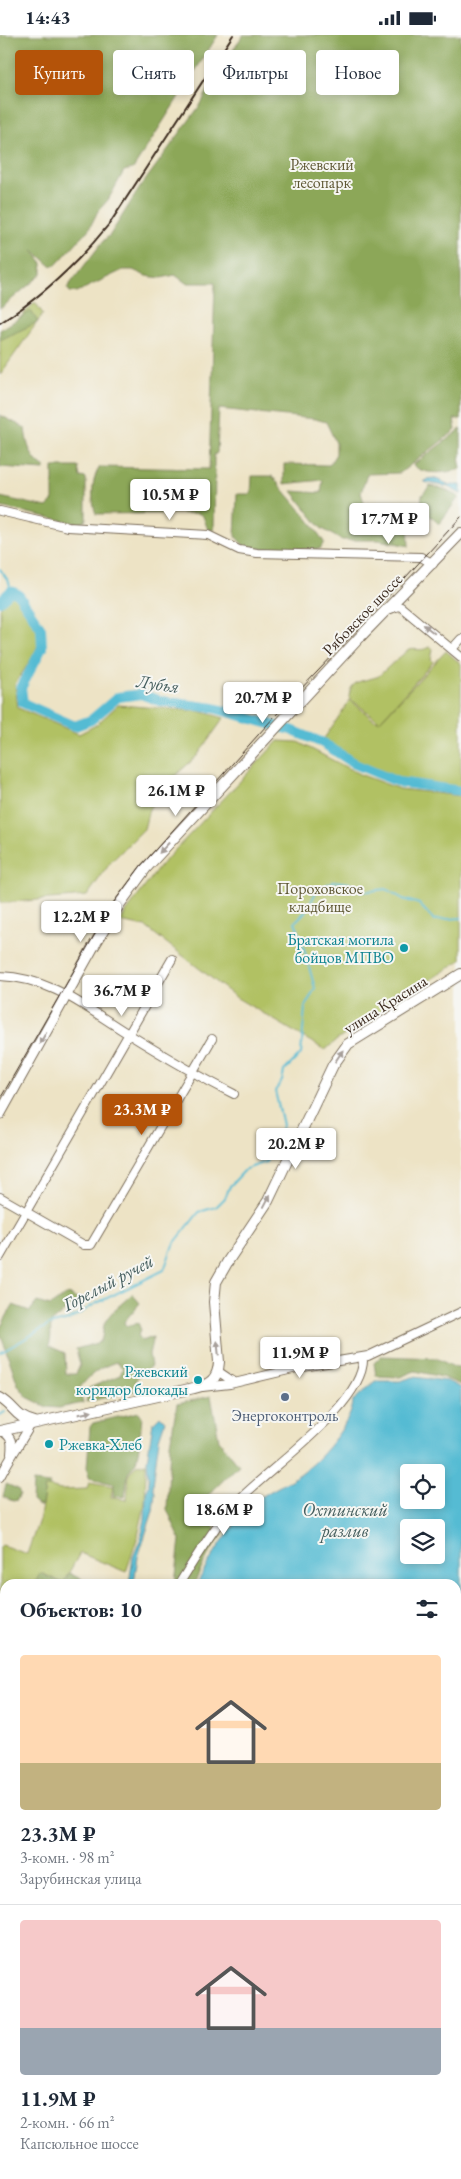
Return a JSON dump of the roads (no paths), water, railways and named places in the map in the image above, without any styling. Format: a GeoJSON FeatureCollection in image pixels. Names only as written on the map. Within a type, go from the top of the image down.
{"type":"FeatureCollection","features":[{"type":"Feature","properties":{"kind":"main road","name":"Рябовское шоссе"},"geometry":{"type":"LineString","coordinates":[[67,996],[119,905],[146,868],[382,614],[433,564],[461,533]]}},
{"type":"Feature","properties":{"kind":"main road","name":"улица Красина"},"geometry":{"type":"LineString","coordinates":[[219,1372],[214,1302],[216,1282],[268,1201],[333,1065],[342,1051],[354,1040],[461,974]]}},
{"type":"Feature","properties":{"kind":"main road"},"geometry":{"type":"LineString","coordinates":[[0,1114],[67,996]]}},
{"type":"Feature","properties":{"kind":"main road"},"geometry":{"type":"LineString","coordinates":[[1,1431],[200,1387],[212,1382],[219,1372]]}},
{"type":"Feature","properties":{"kind":"main road"},"geometry":{"type":"LineString","coordinates":[[0,1398],[7,1402],[22,1419],[34,1424]]}},
{"type":"Feature","properties":{"kind":"street"},"geometry":{"type":"LineString","coordinates":[[0,511],[68,527],[202,535],[220,539],[247,552],[274,555],[414,557],[424,558],[433,564]]}},
{"type":"Feature","properties":{"kind":"street"},"geometry":{"type":"LineString","coordinates":[[382,614],[394,607],[401,607],[461,657]]}},
{"type":"Feature","properties":{"kind":"street"},"geometry":{"type":"LineString","coordinates":[[452,649],[461,639]]}},
{"type":"Feature","properties":{"kind":"street"},"geometry":{"type":"LineString","coordinates":[[0,1257],[172,959]]}},
{"type":"Feature","properties":{"kind":"street"},"geometry":{"type":"LineString","coordinates":[[0,976],[20,977],[42,982],[192,1073],[234,1094]]}},
{"type":"Feature","properties":{"kind":"street"},"geometry":{"type":"LineString","coordinates":[[0,1197],[84,1245],[91,1245],[212,1039]]}},
{"type":"Feature","properties":{"kind":"street"},"geometry":{"type":"LineString","coordinates":[[200,1387],[208,1388],[234,1381],[362,1357],[461,1312]]}},
{"type":"Feature","properties":{"kind":"street"},"geometry":{"type":"LineString","coordinates":[[182,1579],[228,1511],[335,1412],[357,1383],[362,1371],[362,1357]]}},
{"type":"Feature","properties":{"kind":"street"},"geometry":{"type":"LineString","coordinates":[[219,1372],[234,1381]]}},
{"type":"Feature","properties":{"kind":"street"},"geometry":{"type":"LineString","coordinates":[[11,1454],[16,1451],[34,1424]]}},
{"type":"Feature","properties":{"kind":"street"},"geometry":{"type":"LineString","coordinates":[[0,1477],[11,1454],[12,1443],[10,1438],[1,1431]]}},
{"type":"Feature","properties":{"kind":"water"},"geometry":{"type":"Polygon","coordinates":[[[434,478],[450,485],[461,485],[461,494],[448,487],[424,482],[427,479],[434,478]]]}},
{"type":"Feature","properties":{"kind":"water","name":"Охтинский разлив"},"geometry":{"type":"Polygon","coordinates":[[[413,1377],[447,1381],[461,1388],[461,1579],[200,1579],[222,1542],[252,1505],[305,1470],[323,1453],[347,1420],[353,1401],[375,1381],[400,1381],[413,1377]]]}},
{"type":"Feature","properties":{"kind":"water"},"geometry":{"type":"Polygon","coordinates":[[[160,1416],[165,1421],[159,1439],[156,1460],[153,1485],[155,1493],[153,1511],[138,1557],[135,1579],[130,1579],[133,1557],[141,1538],[145,1519],[146,1492],[149,1486],[147,1461],[153,1423],[160,1416]]]}},
{"type":"Feature","properties":{"kind":"waterway"},"geometry":{"type":"LineString","coordinates":[[0,569],[9,582],[11,591]]}},
{"type":"Feature","properties":{"kind":"waterway","name":"Лубья"},"geometry":{"type":"LineString","coordinates":[[0,601],[11,591],[18,594],[41,628],[42,648],[21,688],[23,703],[75,726],[91,720],[118,697],[141,694],[160,701],[214,708],[291,730],[323,743],[355,764],[398,782],[461,791]]}},
{"type":"Feature","properties":{"kind":"waterway","name":"Горелый ручей"},"geometry":{"type":"LineString","coordinates":[[0,1353],[49,1325],[69,1320],[95,1304],[164,1270],[173,1245],[199,1212],[216,1207],[225,1198],[230,1186],[246,1169],[266,1162],[283,1125],[275,1091],[282,1081],[284,1071],[301,1054],[305,1007],[315,988],[295,922],[307,910],[317,890],[334,881],[349,883],[361,892],[386,889],[403,899],[419,904],[434,920],[461,918]]}},
{"type":"Feature","properties":{"kind":"waterway"},"geometry":{"type":"LineString","coordinates":[[0,1415],[5,1412]]}},
{"type":"Feature","properties":{"kind":"tram line"},"geometry":{"type":"LineString","coordinates":[[0,1099],[113,903],[140,867],[275,716],[461,517]]}},
{"type":"Feature","properties":{"kind":"railway"},"geometry":{"type":"LineString","coordinates":[[0,323],[31,302],[59,278],[110,223],[233,35]]}},
{"type":"Feature","properties":{"kind":"place","name":"Братская могила бойцов МПВО"},"geometry":{"type":"Point","coordinates":[404,948]}},
{"type":"Feature","properties":{"kind":"place","name":"Ржевский коридор блокады"},"geometry":{"type":"Point","coordinates":[198,1380]}},
{"type":"Feature","properties":{"kind":"place","name":"Энергоконтроль"},"geometry":{"type":"Point","coordinates":[285,1397]}},
{"type":"Feature","properties":{"kind":"place","name":"Ржевка-Хлеб"},"geometry":{"type":"Point","coordinates":[49,1444]}},
{"type":"Feature","properties":{"kind":"park label","name":"Ржевский лесопарк"},"geometry":{"type":"Point","coordinates":[322,173]}},
{"type":"Feature","properties":{"kind":"park label","name":"Пороховское кладбище"},"geometry":{"type":"Point","coordinates":[320,897]}}]}
